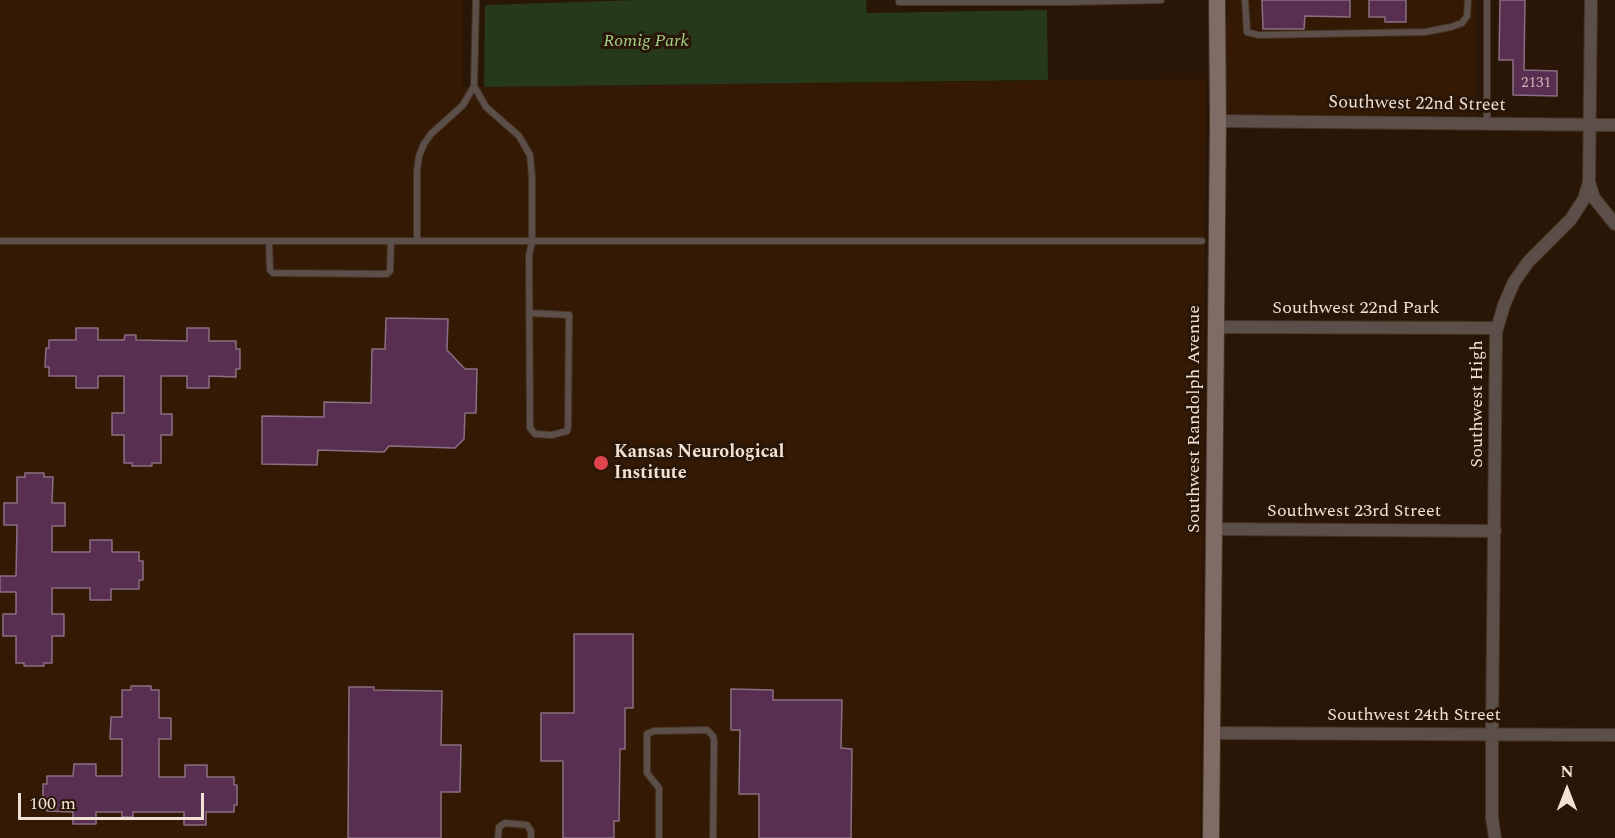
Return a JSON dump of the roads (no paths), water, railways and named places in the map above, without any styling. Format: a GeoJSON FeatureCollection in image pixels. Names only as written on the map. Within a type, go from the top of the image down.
{"type":"FeatureCollection","features":[{"type":"Feature","properties":{"kind":"street","name":"Southwest Randolph Avenue"},"geometry":{"type":"LineString","coordinates":[[1211,838],[1218,121],[1216,0]]}},
{"type":"Feature","properties":{"kind":"street","name":"Southwest High"},"geometry":{"type":"LineString","coordinates":[[1495,838],[1492,818],[1492,734],[1497,328],[1504,305],[1517,277],[1532,257],[1571,219],[1584,199],[1589,182],[1591,0]]}},
{"type":"Feature","properties":{"kind":"street","name":"Southwest 22nd Street"},"geometry":{"type":"LineString","coordinates":[[1218,121],[1615,125]]}},
{"type":"Feature","properties":{"kind":"street"},"geometry":{"type":"LineString","coordinates":[[1589,182],[1594,198],[1615,224]]}},
{"type":"Feature","properties":{"kind":"street","name":"Southwest 22nd Park"},"geometry":{"type":"LineString","coordinates":[[1215,327],[1497,328]]}},
{"type":"Feature","properties":{"kind":"street","name":"Southwest 23rd Street"},"geometry":{"type":"LineString","coordinates":[[1213,529],[1495,531]]}},
{"type":"Feature","properties":{"kind":"street","name":"Southwest 24th Street"},"geometry":{"type":"LineString","coordinates":[[1212,733],[1615,735]]}},
{"type":"Feature","properties":{"kind":"lane"},"geometry":{"type":"LineString","coordinates":[[417,241],[417,171],[422,150],[431,134],[463,105],[474,86],[476,0]]}},
{"type":"Feature","properties":{"kind":"lane"},"geometry":{"type":"LineString","coordinates":[[899,2],[1161,0]]}},
{"type":"Feature","properties":{"kind":"lane"},"geometry":{"type":"LineString","coordinates":[[1245,0],[1247,32],[1258,35],[1425,32],[1451,27],[1465,20],[1468,0]]}},
{"type":"Feature","properties":{"kind":"lane"},"geometry":{"type":"LineString","coordinates":[[1487,124],[1488,0]]}},
{"type":"Feature","properties":{"kind":"lane"},"geometry":{"type":"LineString","coordinates":[[474,86],[486,106],[519,136],[530,155],[532,177],[532,241],[529,256],[529,313],[530,428],[535,434],[552,435],[567,431],[568,427],[569,315],[529,313]]}},
{"type":"Feature","properties":{"kind":"lane"},"geometry":{"type":"LineString","coordinates":[[0,241],[1202,241]]}},
{"type":"Feature","properties":{"kind":"lane"},"geometry":{"type":"LineString","coordinates":[[269,241],[270,270],[273,273],[387,274],[390,271],[391,241]]}},
{"type":"Feature","properties":{"kind":"lane"},"geometry":{"type":"LineString","coordinates":[[658,838],[659,788],[647,773],[647,734],[654,731],[696,730],[707,730],[713,736],[714,741],[713,838]]}},
{"type":"Feature","properties":{"kind":"lane"},"geometry":{"type":"LineString","coordinates":[[498,838],[499,827],[505,823],[527,825],[531,831],[531,838]]}},
{"type":"Feature","properties":{"kind":"place","name":"Kansas Neurological Institute"},"geometry":{"type":"Point","coordinates":[601,463]}},
{"type":"Feature","properties":{"kind":"park label","name":"Romig Park"},"geometry":{"type":"Point","coordinates":[646,42]}}]}
